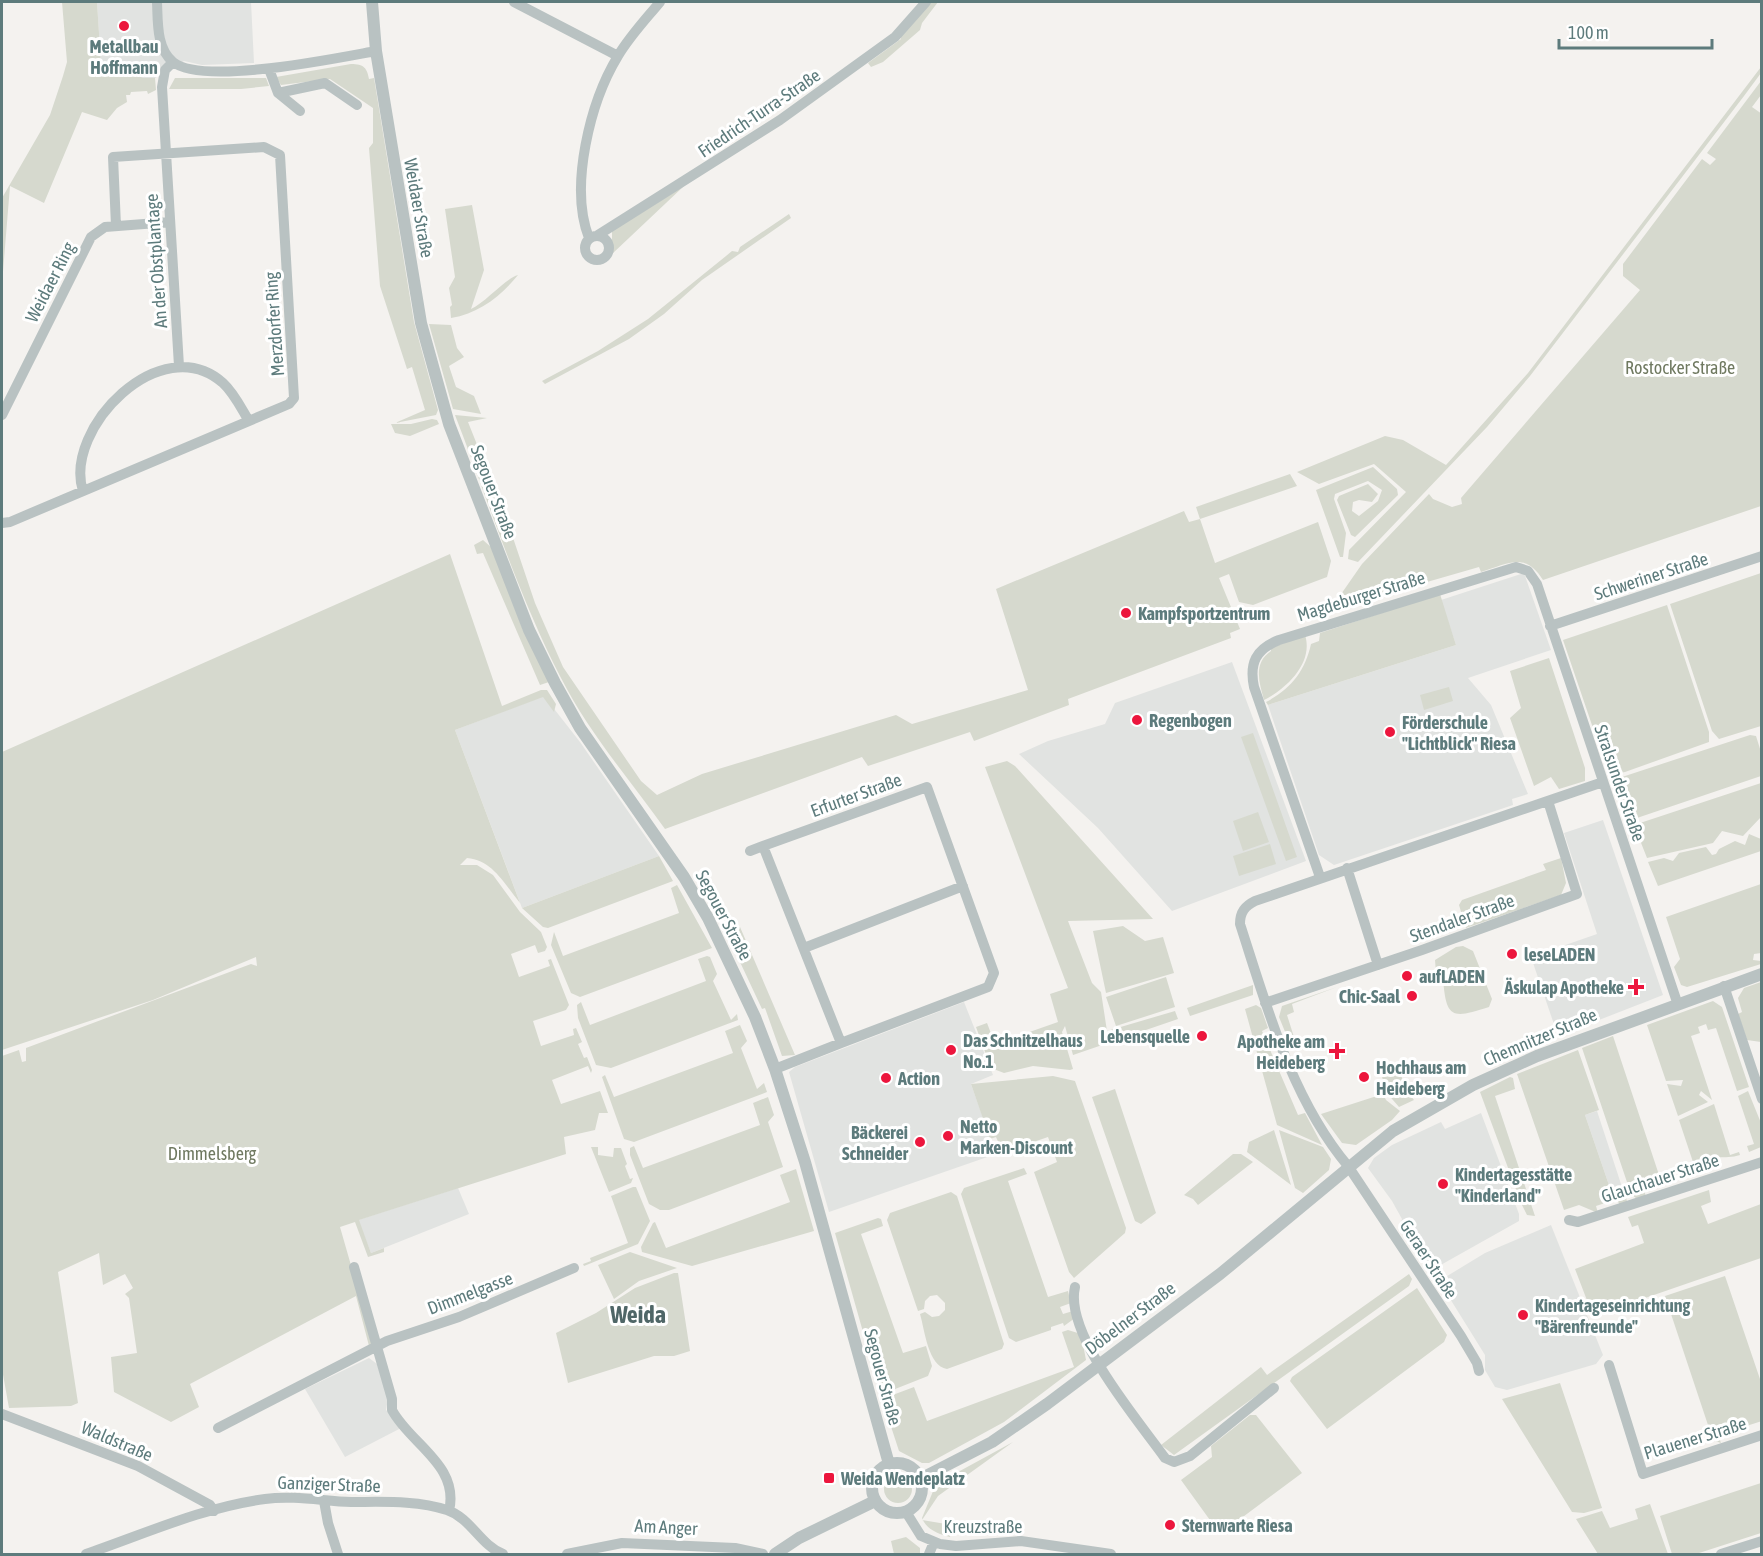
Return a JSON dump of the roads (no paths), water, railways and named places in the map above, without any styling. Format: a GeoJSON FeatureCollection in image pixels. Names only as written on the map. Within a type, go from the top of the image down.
{"type":"FeatureCollection","features":[{"type":"Feature","properties":{"kind":"street"},"geometry":{"type":"LineString","coordinates":[[157,2],[160,38],[164,51],[172,62],[198,70],[269,69],[376,51]]}},
{"type":"Feature","properties":{"kind":"street","name":"Weidaer Straße"},"geometry":{"type":"LineString","coordinates":[[372,2],[376,51],[421,323],[447,418]]}},
{"type":"Feature","properties":{"kind":"street"},"geometry":{"type":"LineString","coordinates":[[514,2],[618,56],[660,2]]}},
{"type":"Feature","properties":{"kind":"street","name":"Friedrich-Turra-Straße"},"geometry":{"type":"LineString","coordinates":[[618,56],[598,98],[586,140],[582,185],[585,230],[593,237],[780,120],[895,37],[926,2]]}},
{"type":"Feature","properties":{"kind":"street","name":"An der Obstplantage"},"geometry":{"type":"LineString","coordinates":[[172,62],[162,78],[179,366]]}},
{"type":"Feature","properties":{"kind":"street"},"geometry":{"type":"LineString","coordinates":[[269,69],[278,93],[300,111]]}},
{"type":"Feature","properties":{"kind":"street"},"geometry":{"type":"LineString","coordinates":[[278,93],[326,83],[357,105]]}},
{"type":"Feature","properties":{"kind":"street","name":"Merzdorfer Ring"},"geometry":{"type":"LineString","coordinates":[[2,523],[10,522],[289,404],[294,398],[280,155],[264,147],[166,154]]}},
{"type":"Feature","properties":{"kind":"street","name":"An der Obstplantage"},"geometry":{"type":"LineString","coordinates":[[116,226],[113,157],[166,154]]}},
{"type":"Feature","properties":{"kind":"street","name":"Weidaer Ring"},"geometry":{"type":"LineString","coordinates":[[2,415],[91,237],[105,227],[170,222]]}},
{"type":"Feature","properties":{"kind":"street"},"geometry":{"type":"LineString","coordinates":[[83,491],[81,484],[83,459],[102,416],[113,402],[138,381],[159,370],[179,366],[203,371],[223,383],[249,421]]}},
{"type":"Feature","properties":{"kind":"street","name":"Segouer Straße"},"geometry":{"type":"LineString","coordinates":[[447,418],[525,619],[548,670],[580,728],[684,877],[708,918],[750,1006],[776,1069],[824,1223],[890,1464]]}},
{"type":"Feature","properties":{"kind":"street","name":"Schweriner Straße"},"geometry":{"type":"LineString","coordinates":[[1550,626],[1761,556]]}},
{"type":"Feature","properties":{"kind":"street","name":"Magdeburger Straße"},"geometry":{"type":"LineString","coordinates":[[1320,877],[1254,687],[1254,658],[1266,645],[1279,640],[1480,576],[1516,567],[1531,574]]}},
{"type":"Feature","properties":{"kind":"street","name":"Stralsunder Straße"},"geometry":{"type":"LineString","coordinates":[[1531,574],[1537,584],[1677,1002]]}},
{"type":"Feature","properties":{"kind":"street"},"geometry":{"type":"LineString","coordinates":[[1348,1166],[1328,1142],[1309,1108],[1264,999],[1240,924],[1240,916],[1255,900],[1603,782]]}},
{"type":"Feature","properties":{"kind":"street","name":"Erfurter Straße"},"geometry":{"type":"LineString","coordinates":[[750,851],[927,787],[994,973],[988,987],[776,1069]]}},
{"type":"Feature","properties":{"kind":"street","name":"Stendaler Straße"},"geometry":{"type":"LineString","coordinates":[[1264,999],[1378,965],[1577,894],[1548,801]]}},
{"type":"Feature","properties":{"kind":"street"},"geometry":{"type":"LineString","coordinates":[[763,846],[841,1043]]}},
{"type":"Feature","properties":{"kind":"street"},"geometry":{"type":"LineString","coordinates":[[1347,868],[1378,965]]}},
{"type":"Feature","properties":{"kind":"street"},"geometry":{"type":"LineString","coordinates":[[804,948],[963,886]]}},
{"type":"Feature","properties":{"kind":"street","name":"Chemnitzer Straße"},"geometry":{"type":"LineString","coordinates":[[1348,1166],[1393,1131],[1473,1085],[1577,1039],[1761,974]]}},
{"type":"Feature","properties":{"kind":"street"},"geometry":{"type":"LineString","coordinates":[[1724,986],[1761,1099]]}},
{"type":"Feature","properties":{"kind":"street","name":"Glauchauer Straße"},"geometry":{"type":"LineString","coordinates":[[1569,1220],[1578,1222],[1761,1162]]}},
{"type":"Feature","properties":{"kind":"street","name":"Döbelner Straße"},"geometry":{"type":"LineString","coordinates":[[920,1479],[1006,1433],[1220,1274],[1348,1166]]}},
{"type":"Feature","properties":{"kind":"street","name":"Geraer Straße"},"geometry":{"type":"LineString","coordinates":[[1348,1166],[1461,1336],[1477,1363],[1479,1371]]}},
{"type":"Feature","properties":{"kind":"street"},"geometry":{"type":"LineString","coordinates":[[354,1267],[392,1399],[392,1410],[442,1469],[451,1492],[449,1511]]}},
{"type":"Feature","properties":{"kind":"street","name":"Dimmelgasse"},"geometry":{"type":"LineString","coordinates":[[218,1428],[377,1346],[459,1317],[574,1269]]}},
{"type":"Feature","properties":{"kind":"street"},"geometry":{"type":"LineString","coordinates":[[1075,1287],[1074,1294],[1080,1323],[1098,1365],[1165,1458],[1174,1462],[1190,1456],[1274,1388]]}},
{"type":"Feature","properties":{"kind":"street","name":"Plauener Straße"},"geometry":{"type":"LineString","coordinates":[[1609,1365],[1643,1474],[1761,1435]]}},
{"type":"Feature","properties":{"kind":"street","name":"Waldstraße"},"geometry":{"type":"LineString","coordinates":[[2,1414],[138,1466],[210,1505],[214,1511]]}},
{"type":"Feature","properties":{"kind":"street"},"geometry":{"type":"LineString","coordinates":[[890,1464],[907,1465],[920,1479],[919,1501],[906,1512],[894,1513],[884,1510],[875,1501],[873,1482],[877,1474],[890,1464]]}},
{"type":"Feature","properties":{"kind":"street","name":"Ganziger Straße"},"geometry":{"type":"LineString","coordinates":[[86,1554],[214,1511],[267,1498],[396,1502],[449,1511],[463,1518],[490,1549],[502,1554]]}},
{"type":"Feature","properties":{"kind":"street"},"geometry":{"type":"LineString","coordinates":[[324,1501],[338,1554]]}},
{"type":"Feature","properties":{"kind":"street"},"geometry":{"type":"LineString","coordinates":[[775,1554],[788,1545],[875,1501]]}},
{"type":"Feature","properties":{"kind":"street","name":"Kreuzstraße"},"geometry":{"type":"LineString","coordinates":[[906,1512],[921,1536],[934,1542],[956,1546],[1021,1541],[1111,1554]]}},
{"type":"Feature","properties":{"kind":"street"},"geometry":{"type":"LineString","coordinates":[[1721,1554],[1761,1541]]}},
{"type":"Feature","properties":{"kind":"street"},"geometry":{"type":"LineString","coordinates":[[928,1554],[934,1542]]}},
{"type":"Feature","properties":{"kind":"street","name":"Am Anger"},"geometry":{"type":"LineString","coordinates":[[567,1554],[622,1543],[735,1548],[763,1554]]}},
{"type":"Feature","properties":{"kind":"place","name":"Metallbau Hoffmann"},"geometry":{"type":"Point","coordinates":[124,26]}},
{"type":"Feature","properties":{"kind":"place","name":"Kampfsportzentrum"},"geometry":{"type":"Point","coordinates":[1126,613]}},
{"type":"Feature","properties":{"kind":"place","name":"Regenbogen"},"geometry":{"type":"Point","coordinates":[1137,720]}},
{"type":"Feature","properties":{"kind":"place","name":"Förderschule \"Lichtblick\" Riesa"},"geometry":{"type":"Point","coordinates":[1390,732]}},
{"type":"Feature","properties":{"kind":"place","name":"leseLADEN"},"geometry":{"type":"Point","coordinates":[1512,954]}},
{"type":"Feature","properties":{"kind":"place","name":"aufLADEN"},"geometry":{"type":"Point","coordinates":[1407,976]}},
{"type":"Feature","properties":{"kind":"place","name":"Äskulap Apotheke"},"geometry":{"type":"Point","coordinates":[1636,987]}},
{"type":"Feature","properties":{"kind":"place","name":"Chic-Saal"},"geometry":{"type":"Point","coordinates":[1412,996]}},
{"type":"Feature","properties":{"kind":"place","name":"Lebensquelle"},"geometry":{"type":"Point","coordinates":[1202,1036]}},
{"type":"Feature","properties":{"kind":"place","name":"Das Schnitzelhaus No.1"},"geometry":{"type":"Point","coordinates":[951,1050]}},
{"type":"Feature","properties":{"kind":"place","name":"Apotheke am Heideberg"},"geometry":{"type":"Point","coordinates":[1337,1051]}},
{"type":"Feature","properties":{"kind":"place","name":"Hochhaus am Heideberg"},"geometry":{"type":"Point","coordinates":[1364,1077]}},
{"type":"Feature","properties":{"kind":"place","name":"Action"},"geometry":{"type":"Point","coordinates":[886,1078]}},
{"type":"Feature","properties":{"kind":"place","name":"Netto Marken-Discount"},"geometry":{"type":"Point","coordinates":[948,1136]}},
{"type":"Feature","properties":{"kind":"place","name":"Bäckerei Schneider"},"geometry":{"type":"Point","coordinates":[920,1142]}},
{"type":"Feature","properties":{"kind":"place","name":"Kindertagesstätte \"Kinderland\""},"geometry":{"type":"Point","coordinates":[1443,1184]}},
{"type":"Feature","properties":{"kind":"place","name":"Kindertageseinrichtung \"Bärenfreunde\""},"geometry":{"type":"Point","coordinates":[1523,1315]}},
{"type":"Feature","properties":{"kind":"place","name":"Weida Wendeplatz"},"geometry":{"type":"Point","coordinates":[829,1478]}},
{"type":"Feature","properties":{"kind":"place","name":"Sternwarte Riesa"},"geometry":{"type":"Point","coordinates":[1170,1525]}},
{"type":"Feature","properties":{"kind":"district","name":"Weida"},"geometry":{"type":"Point","coordinates":[638,1314]}},
{"type":"Feature","properties":{"kind":"park label","name":"Rostocker Straße"},"geometry":{"type":"Point","coordinates":[1680,367]}},
{"type":"Feature","properties":{"kind":"park label","name":"Dimmelsberg"},"geometry":{"type":"Point","coordinates":[212,1153]}}]}
